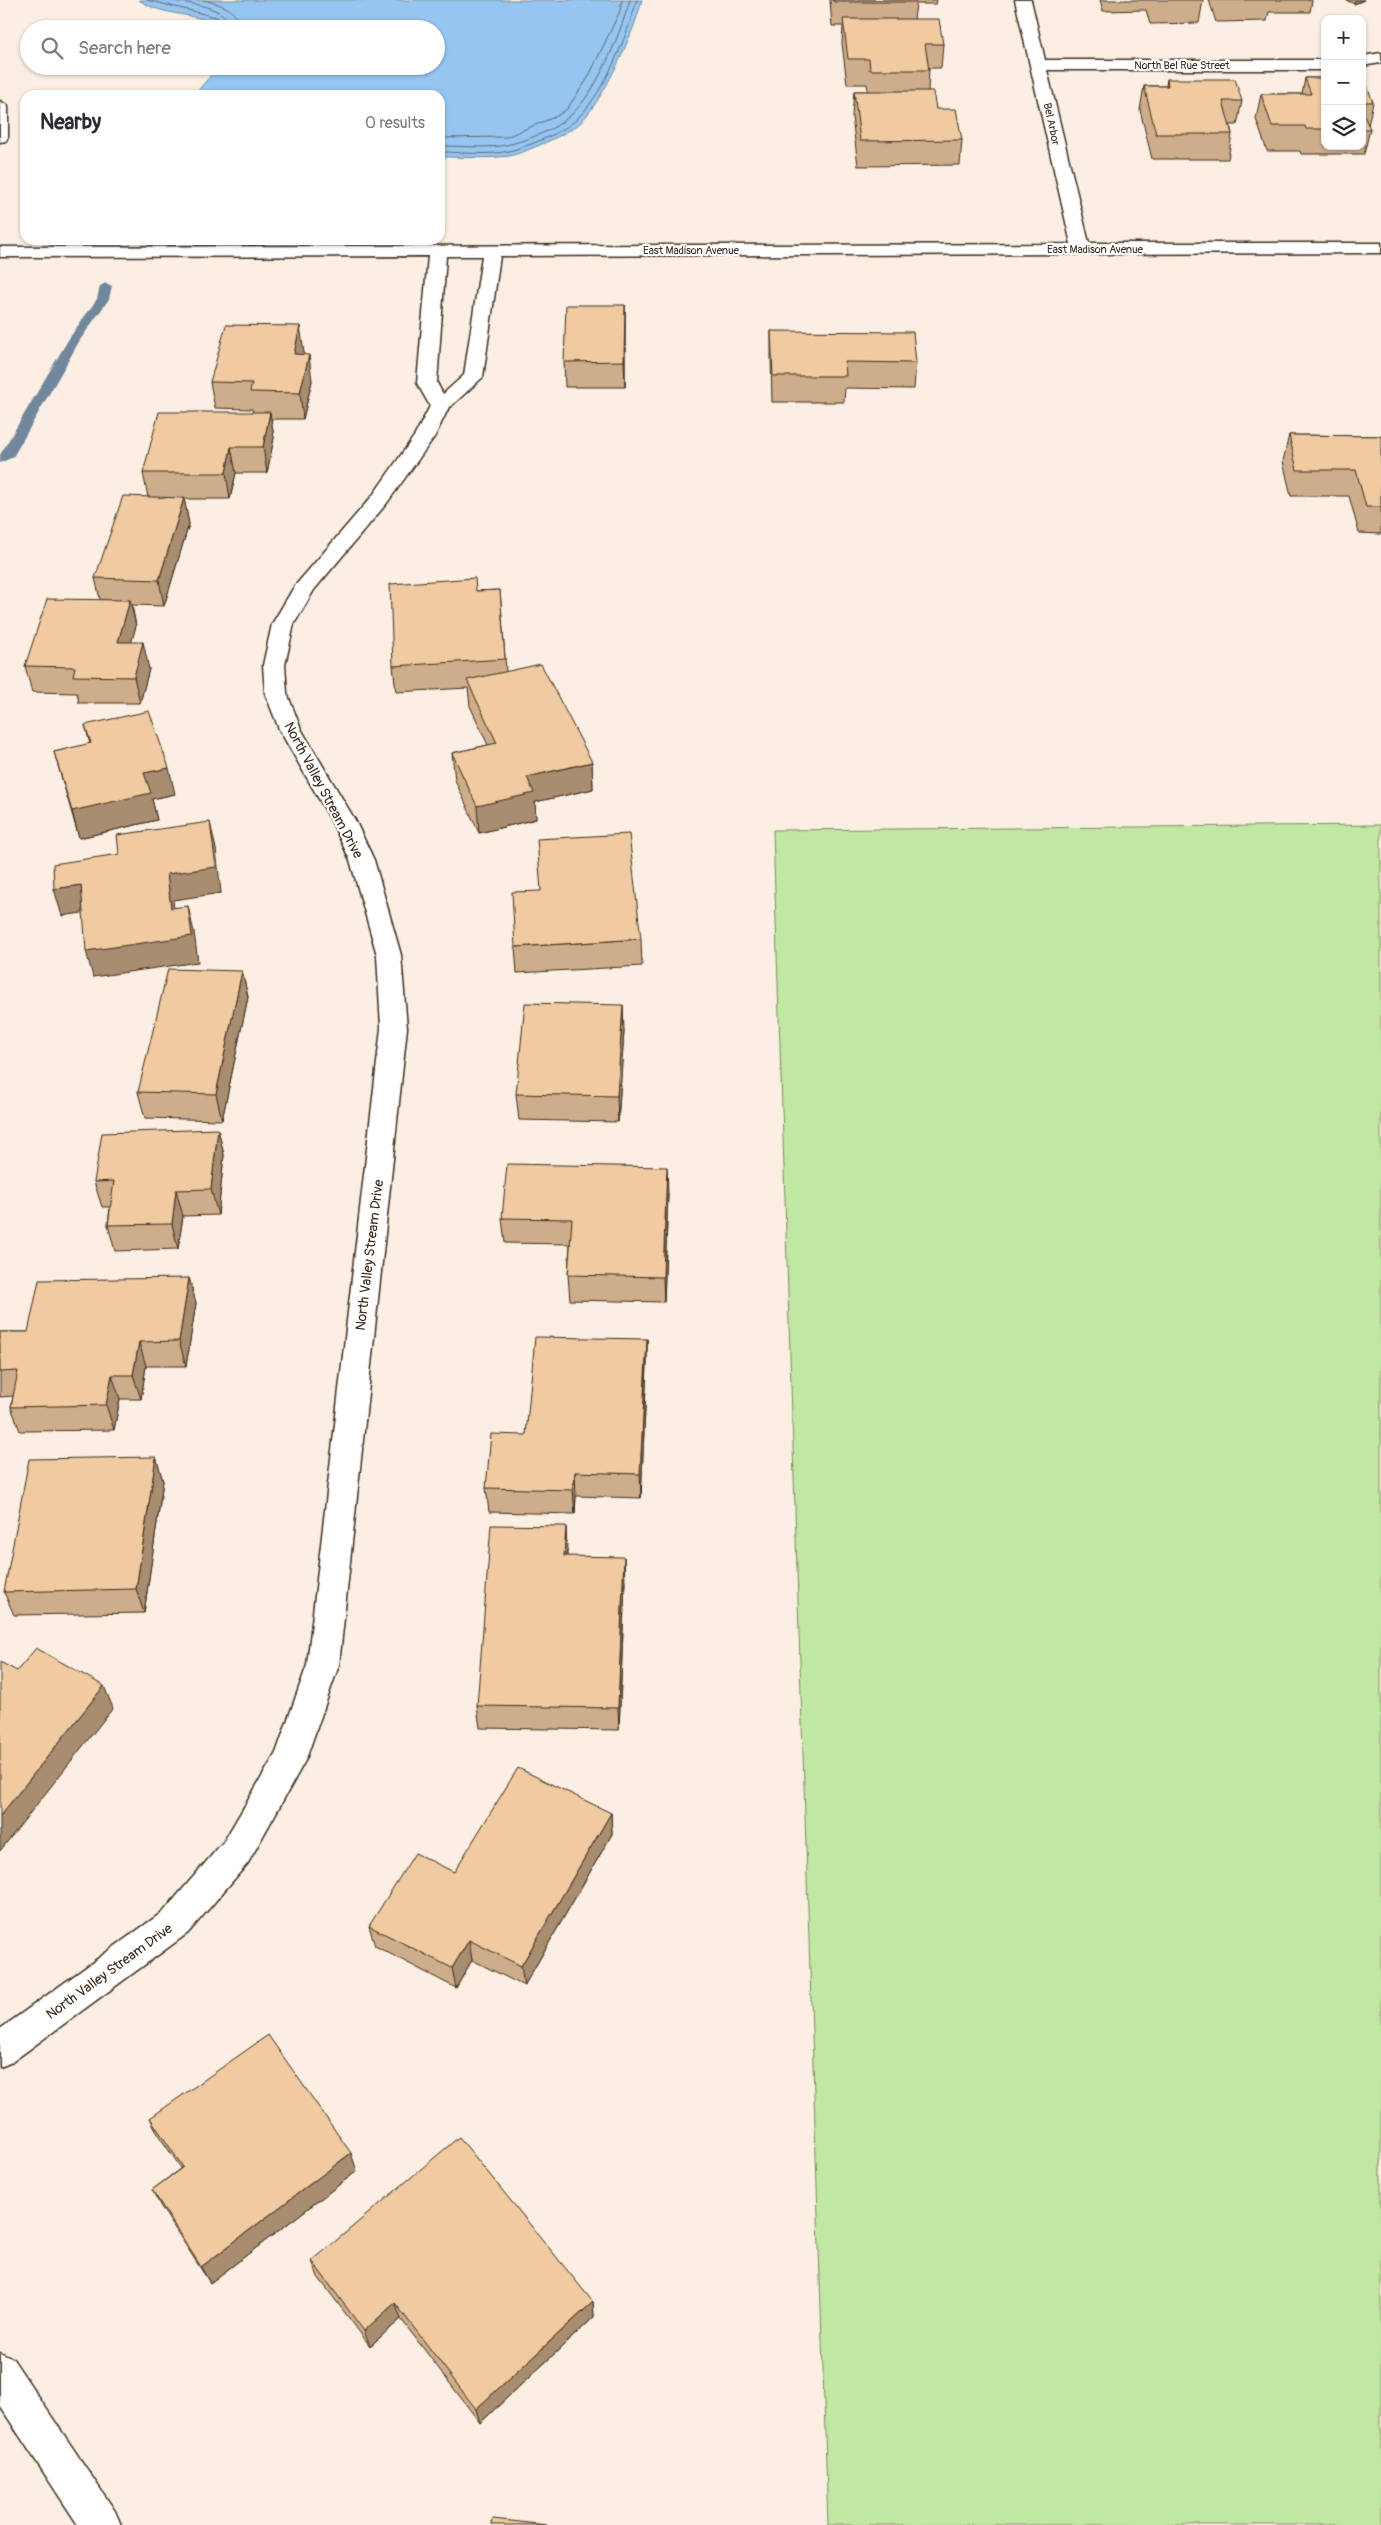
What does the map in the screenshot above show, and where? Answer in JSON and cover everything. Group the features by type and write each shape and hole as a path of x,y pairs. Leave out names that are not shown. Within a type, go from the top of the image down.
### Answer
{"street":[{"name":"Bel Arbor","path":"1022,0 1039,65 1069,205 1081,249"},
{"path":"1366,60 1381,58"},
{"name":"North Bel Rue Street","path":"1039,65 1321,65"},
{"path":"0,106 0,136"},
{"name":"East Madison Avenue","path":"0,252 1381,248"},
{"path":"437,251 427,382 440,406"},
{"name":"North Valley Stream Drive","path":"0,2050 176,1922 236,1852 290,1759 323,1665 394,1028 389,955 362,860 343,820 290,729 276,693 274,665 283,624 305,587 380,499 425,436 440,406 473,376 492,251"},
{"path":"0,2372 101,2525"}],"green space":[{"path":"1381,825 1381,2525 828,2525 773,830"}],"water":[{"path":"139,0 642,0 626,47 618,64 600,97 581,122 558,137 524,151 509,156 483,158 445,157 445,90 198,90 211,75 445,75 445,20 207,20 159,10"}],"building":[{"path":"833,0 915,0 916,2 834,2"},
{"path":"843,19 939,19 943,44 925,44 929,70 870,70 869,59 848,59"},
{"path":"1305,78 1321,78 1321,129 1306,129 1305,126 1272,126 1261,94 1311,94"},
{"path":"1167,79 1235,79 1242,101 1223,101 1232,134 1156,134 1144,86 1168,86"},
{"path":"1366,83 1373,102 1366,102"},
{"path":"854,91 933,91 936,109 956,109 962,140 860,141"},
{"path":"1366,120 1370,129 1366,129"},
{"path":"566,305 625,305 624,361 564,362"},
{"path":"226,325 300,326 294,354 309,355 300,393 250,392 252,383 210,382"},
{"path":"771,331 913,332 916,363 845,362 846,376 773,376"},
{"path":"159,412 270,412 263,447 231,447 226,473 143,473"},
{"path":"1289,435 1381,436 1381,507 1366,507 1356,470 1297,470"},
{"path":"123,496 184,498 159,580 95,578"},
{"path":"475,578 476,591 500,590 505,659 393,666 390,584"},
{"path":"47,599 130,600 118,642 143,642 134,677 73,676 75,667 25,666"},
{"path":"541,664 592,762 527,777 534,793 477,806 452,753 497,743 467,680"},
{"path":"149,711 169,768 144,773 151,793 72,811 54,752 91,743 85,725"},
{"path":"210,822 216,867 167,874 171,908 188,906 192,936 86,951 81,885 54,889 53,864 119,854 117,835"},
{"path":"629,834 641,939 515,947 512,892 541,891 537,839"},
{"path":"168,969 242,971 216,1094 138,1092"},
{"path":"525,1003 623,1005 617,1096 516,1094"},
{"path":"218,1129 211,1189 176,1190 172,1224 108,1225 114,1181 94,1182 102,1133"},
{"path":"507,1164 667,1167 663,1277 568,1275 572,1219 502,1218"},
{"path":"189,1278 179,1341 139,1342 133,1375 112,1375 106,1405 11,1407 18,1371 0,1372 0,1332 28,1332 39,1280"},
{"path":"535,1337 647,1339 640,1474 575,1472 573,1490 486,1488 491,1434 526,1435"},
{"path":"156,1457 136,1589 4,1592 29,1459"},
{"path":"491,1525 566,1526 564,1556 624,1557 618,1708 477,1706"},
{"path":"36,1648 104,1686 0,1816 0,1662 17,1671"},
{"path":"518,1768 611,1813 521,1966 469,1940 452,1968 369,1926 415,1853 454,1872"},
{"path":"268,2035 351,2153 201,2267 152,2190 183,2167 150,2118"},
{"path":"459,2137 593,2302 476,2409 395,2303 364,2331 312,2261"},
{"path":"493,2519 547,2525 492,2525"}],"waterway":[{"path":"0,459 7,457 74,340 103,299 106,286"}]}
